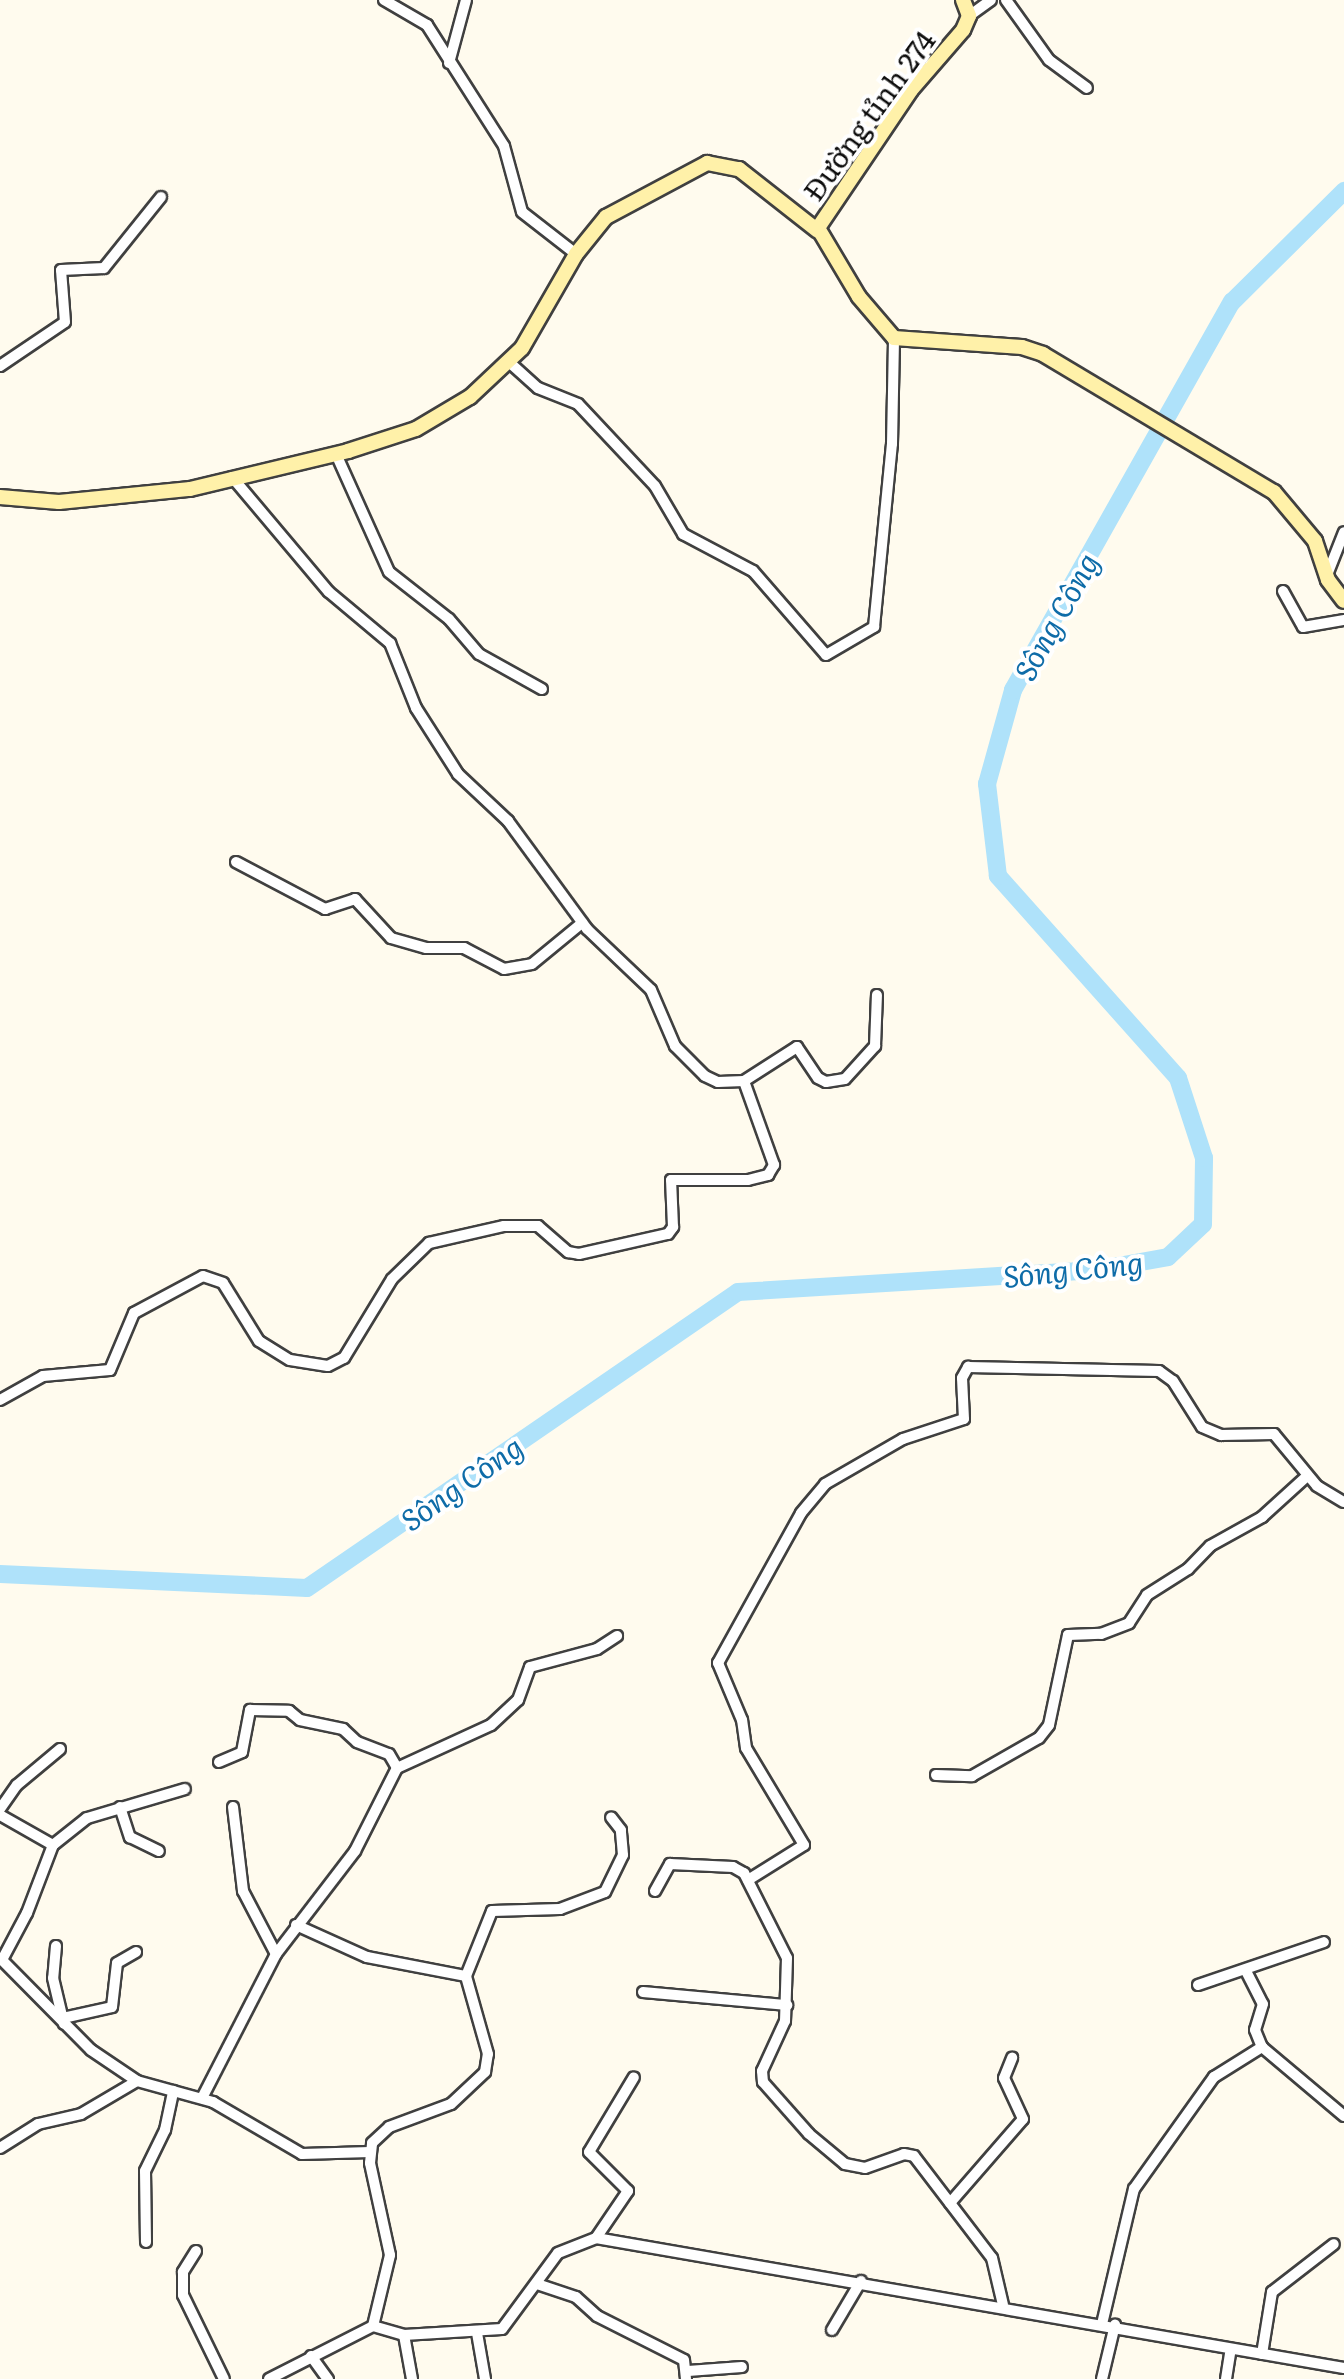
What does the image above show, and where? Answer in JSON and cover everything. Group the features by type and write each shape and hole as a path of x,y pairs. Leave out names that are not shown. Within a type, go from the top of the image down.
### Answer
{"main road":[{"name":"Đường tỉnh 274","path":"894,338 859,297 818,231 911,90 963,30 969,16 963,0"},
{"path":"0,497 59,502 190,489 336,454 445,414 509,362 536,327 576,254 616,210 707,163 739,169 818,231"},
{"path":"894,338 1022,347 1118,399 1274,492 1296,513 1315,541 1327,575 1344,601"}],"street":[{"path":"384,0 422,19 504,146 522,212 576,254"},
{"path":"449,63 466,0"},
{"path":"969,16 991,0"},
{"path":"1006,0 1040,51 1087,88"},
{"path":"0,366 65,322 61,270 104,268 161,197"},
{"path":"509,362 538,388 578,404 655,486 683,534 753,571 826,655 874,627 892,444 894,338"},
{"path":"336,454 389,572 449,619 479,654 542,689"},
{"path":"232,477 337,600 390,643 416,708 458,774 508,821 564,892 582,923 651,990 681,1054 711,1081 744,1081 797,1047 818,1078 826,1082 845,1079 875,1046 877,995"},
{"path":"1327,575 1344,532"},
{"path":"1283,591 1303,627 1344,620"},
{"path":"236,862 325,909 355,899 391,938 426,948 464,948 504,969 532,964 582,923"},
{"path":"0,1400 43,1376 110,1370 134,1313 203,1276 223,1283 259,1341 290,1360 328,1366 344,1358 392,1279 429,1243 504,1226 538,1226 568,1252 579,1254 668,1234 673,1227 671,1180 748,1180 768,1175 774,1165 744,1081"},
{"path":"748,1880 804,1845 749,1753 742,1720 718,1663 801,1513 825,1484 903,1439 964,1419 962,1378 968,1367 1159,1371 1173,1381 1202,1427 1221,1435 1274,1434 1307,1476 1344,1502"},
{"path":"936,1775 972,1776 1039,1738 1049,1725 1068,1635 1101,1634 1129,1623 1147,1595 1188,1569 1210,1546 1262,1517 1307,1476"},
{"path":"202,2098 276,1954 355,1851 397,1768 491,1725 518,1700 530,1667 597,1649 617,1636"},
{"path":"219,1762 242,1752 250,1710 289,1711 300,1720 343,1729 357,1742 389,1754 397,1768"},
{"path":"0,1809 21,1781 60,1749"},
{"path":"185,1789 87,1818 53,1845 27,1913 1,1959 64,2022 137,2081 202,2098 265,2129 302,2154 370,2152"},
{"path":"120,1807 130,1837 159,1851"},
{"path":"233,1807 243,1891 276,1954"},
{"path":"0,1815 53,1845"},
{"path":"373,2326 390,2255 370,2152 379,2133 451,2104 485,2072 488,2054 466,1976 494,1907 560,1909 605,1892 623,1855 621,1830 611,1817"},
{"path":"655,1891 667,1867 676,1863 733,1867 748,1880 785,1949 787,2005 763,2082 837,2159 865,2168 910,2153 992,2258 1003,2305"},
{"path":"296,1925 367,1957 466,1976"},
{"path":"1198,1985 1324,1942"},
{"path":"56,1946 53,1978 64,2022"},
{"path":"64,2022 112,2007 117,1963 136,1952"},
{"path":"1246,1971 1263,2004 1255,2030 1262,2047 1344,2116"},
{"path":"643,1992 787,2005"},
{"path":"1102,2324 1134,2189 1214,2077 1262,2047"},
{"path":"950,2203 1023,2119 1004,2078 1012,2058"},
{"path":"596,2238 628,2191 589,2152 634,2077"},
{"path":"0,2148 38,2124 81,2114 137,2081"},
{"path":"146,2242 145,2171 165,2130 173,2091"},
{"path":"269,2379 373,2326 404,2335 477,2333 509,2323 567,2246 596,2238 1003,2305 1344,2368"},
{"path":"1262,2354 1272,2292 1334,2244"},
{"path":"196,2251 183,2272 183,2295 224,2379"},
{"path":"832,2330 861,2281"},
{"path":"537,2284 576,2297 597,2316 684,2360 687,2375 742,2367"},
{"path":"1102,2379 1115,2325"},
{"path":"477,2333 485,2379"},
{"path":"404,2335 412,2379"},
{"path":"1226,2379 1231,2349"},
{"path":"311,2356 328,2379"}],"waterway":[{"name":"Sông Công","path":"0,1574 307,1588 738,1292 1096,1270 1168,1257 1203,1224 1204,1158 1178,1078 998,876 987,784 1013,690 1232,302 1344,191"}]}
